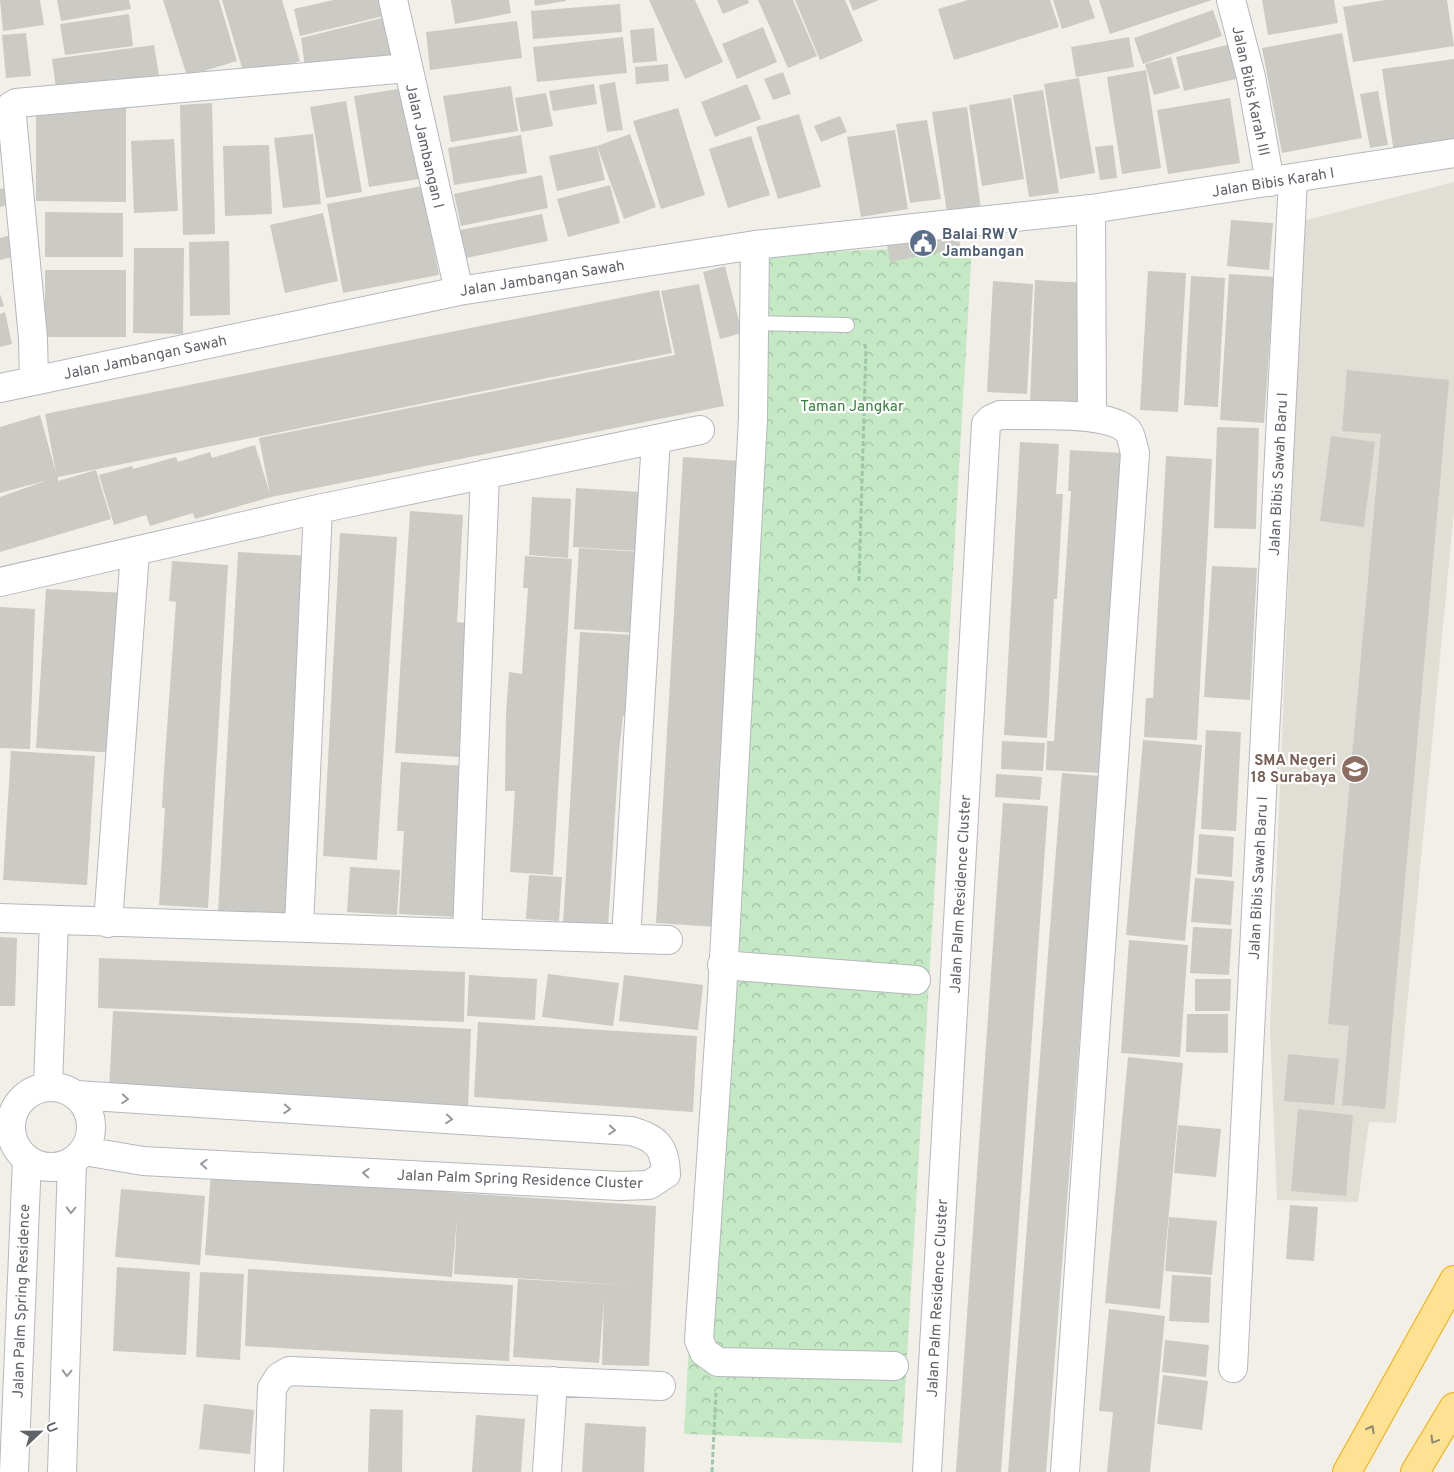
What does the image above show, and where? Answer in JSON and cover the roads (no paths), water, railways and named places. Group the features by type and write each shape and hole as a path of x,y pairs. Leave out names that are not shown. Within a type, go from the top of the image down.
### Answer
{"highway":[{"path":"1347,1472 1454,1280"},
{"path":"1415,1472 1454,1407"}],"street":[{"name":"Jalan Jambangan I","path":"393,0 459,291"},
{"name":"Jalan Bibis Karah III","path":"1231,0 1281,181"},
{"path":"34,380 34,338 11,106 16,103 407,68"},
{"name":"Jalan Bibis Karah I","path":"1091,210 1454,152"},
{"name":"Jalan Bibis Sawah Baru I","path":"1233,1368 1281,181"},
{"path":"1091,210 1092,416"},
{"name":"Jalan Jambangan Sawah","path":"0,388 459,291 755,245 1091,210"},
{"path":"755,245 754,418 700,1340 704,1352 718,1362 894,1366"},
{"name":"Jalan Palm Residence Cluster","path":"927,1472 986,424 991,419 1000,415 1092,416 1129,432 1135,453 1065,1472"},
{"path":"0,582 318,509 700,430"},
{"path":"626,939 656,438"},
{"path":"467,934 485,474"},
{"path":"299,926 318,509"},
{"path":"108,923 135,552"},
{"path":"0,918 108,923 299,926 467,934 668,940"},
{"path":"48,1086 54,921"},
{"path":"722,965 916,980"},
{"path":"62,1472 78,1156 90,1137 91,1122 87,1107 76,1096 63,1088 48,1086 10,1101 14,1151 41,1166 57,1167 78,1156"},
{"name":"Jalan Palm Spring Residence Cluster","path":"76,1096 631,1131 646,1135 659,1146 665,1156 666,1174 649,1185 620,1186 78,1156"},
{"name":"Jalan Palm Spring Residence","path":"14,1151 14,1472"},
{"path":"269,1472 272,1388 279,1377 288,1371 661,1386"},
{"path":"547,1472 552,1381"}],"lane":[{"path":"755,323 847,325"}],"place":[{"name":"Balai RW V Jambangan","path":"923,243"},
{"name":"SMA Negeri 18 Surabaya","path":"1355,769"}],"park label":[{"name":"Taman Jangkar","path":"852,406"}]}
